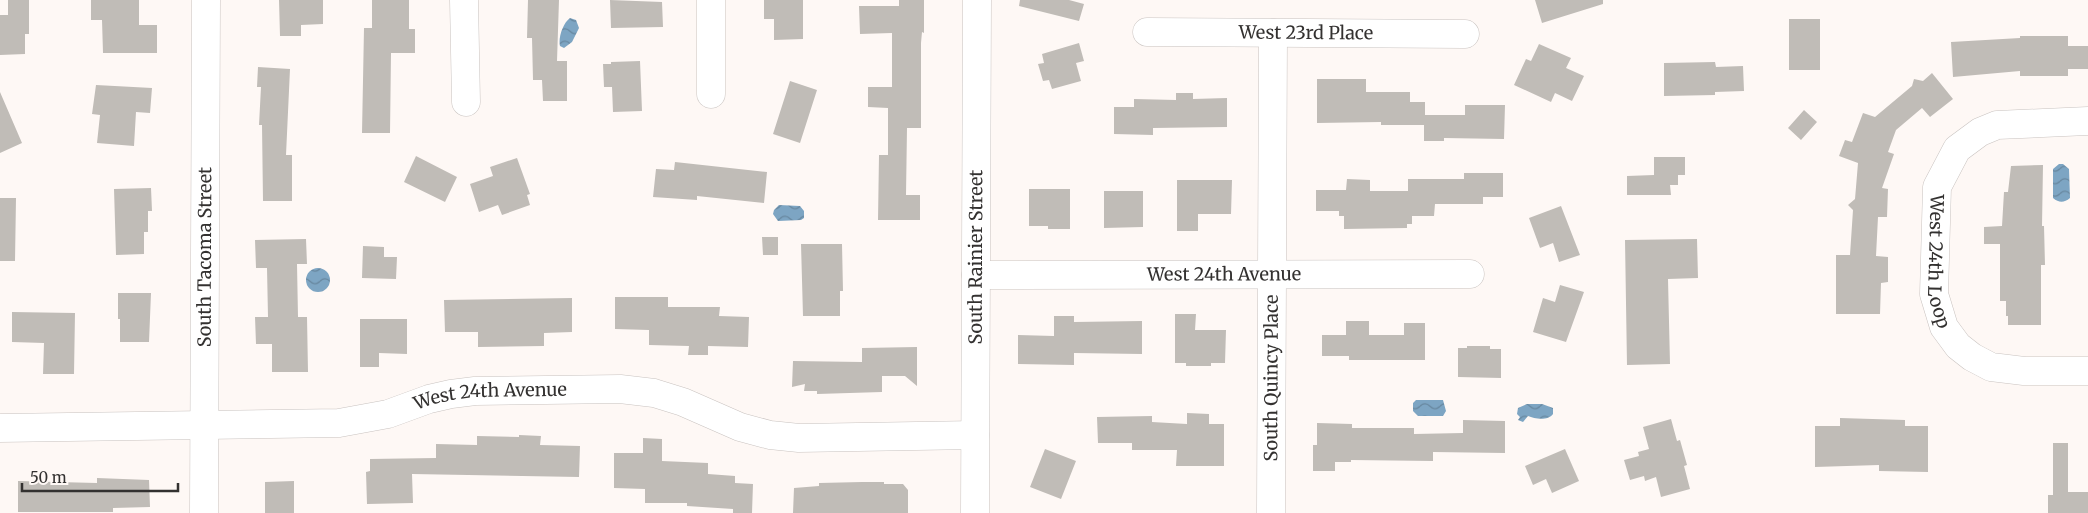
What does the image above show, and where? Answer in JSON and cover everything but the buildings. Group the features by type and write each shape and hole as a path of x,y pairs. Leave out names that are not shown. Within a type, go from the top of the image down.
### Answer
{"street":[{"name":"South Tacoma Street","path":"204,513 206,0"},
{"path":"464,0 466,102"},
{"path":"711,0 711,94"},
{"name":"South Rainier Street","path":"975,513 977,0"},
{"name":"West 23rd Place","path":"1146,32 1465,34"},
{"name":"South Quincy Place","path":"1271,513 1273,33"},
{"name":"West 24th Loop","path":"2088,121 1997,125 1980,132 1958,149 1937,187 1934,294 1944,327 1958,346 1985,364 1991,367 2024,371 2088,371"},
{"name":"West 24th Avenue","path":"976,275 1470,274"},
{"name":"West 24th Avenue","path":"0,428 339,422 388,414 451,394 475,391 620,389 654,393 683,402 740,427 770,435 799,438 975,435"}],"water":[{"path":"570,18 576,20 579,28 572,42 564,48 560,46 560,35 565,23"},
{"path":"2059,164 2063,164 2069,169 2070,198 2062,202 2053,198 2053,169"},
{"path":"779,205 800,206 804,211 804,218 801,220 778,221 773,214"},
{"path":"318,268 326,272 330,280 326,288 318,292 310,288 306,280 310,272"},
{"path":"1416,400 1443,400 1446,411 1443,416 1418,416 1413,411 1413,403"},
{"path":"1527,404 1542,404 1553,408 1553,414 1548,418 1538,419 1528,416 1523,422 1518,420 1520,417 1517,414 1518,408"}]}
